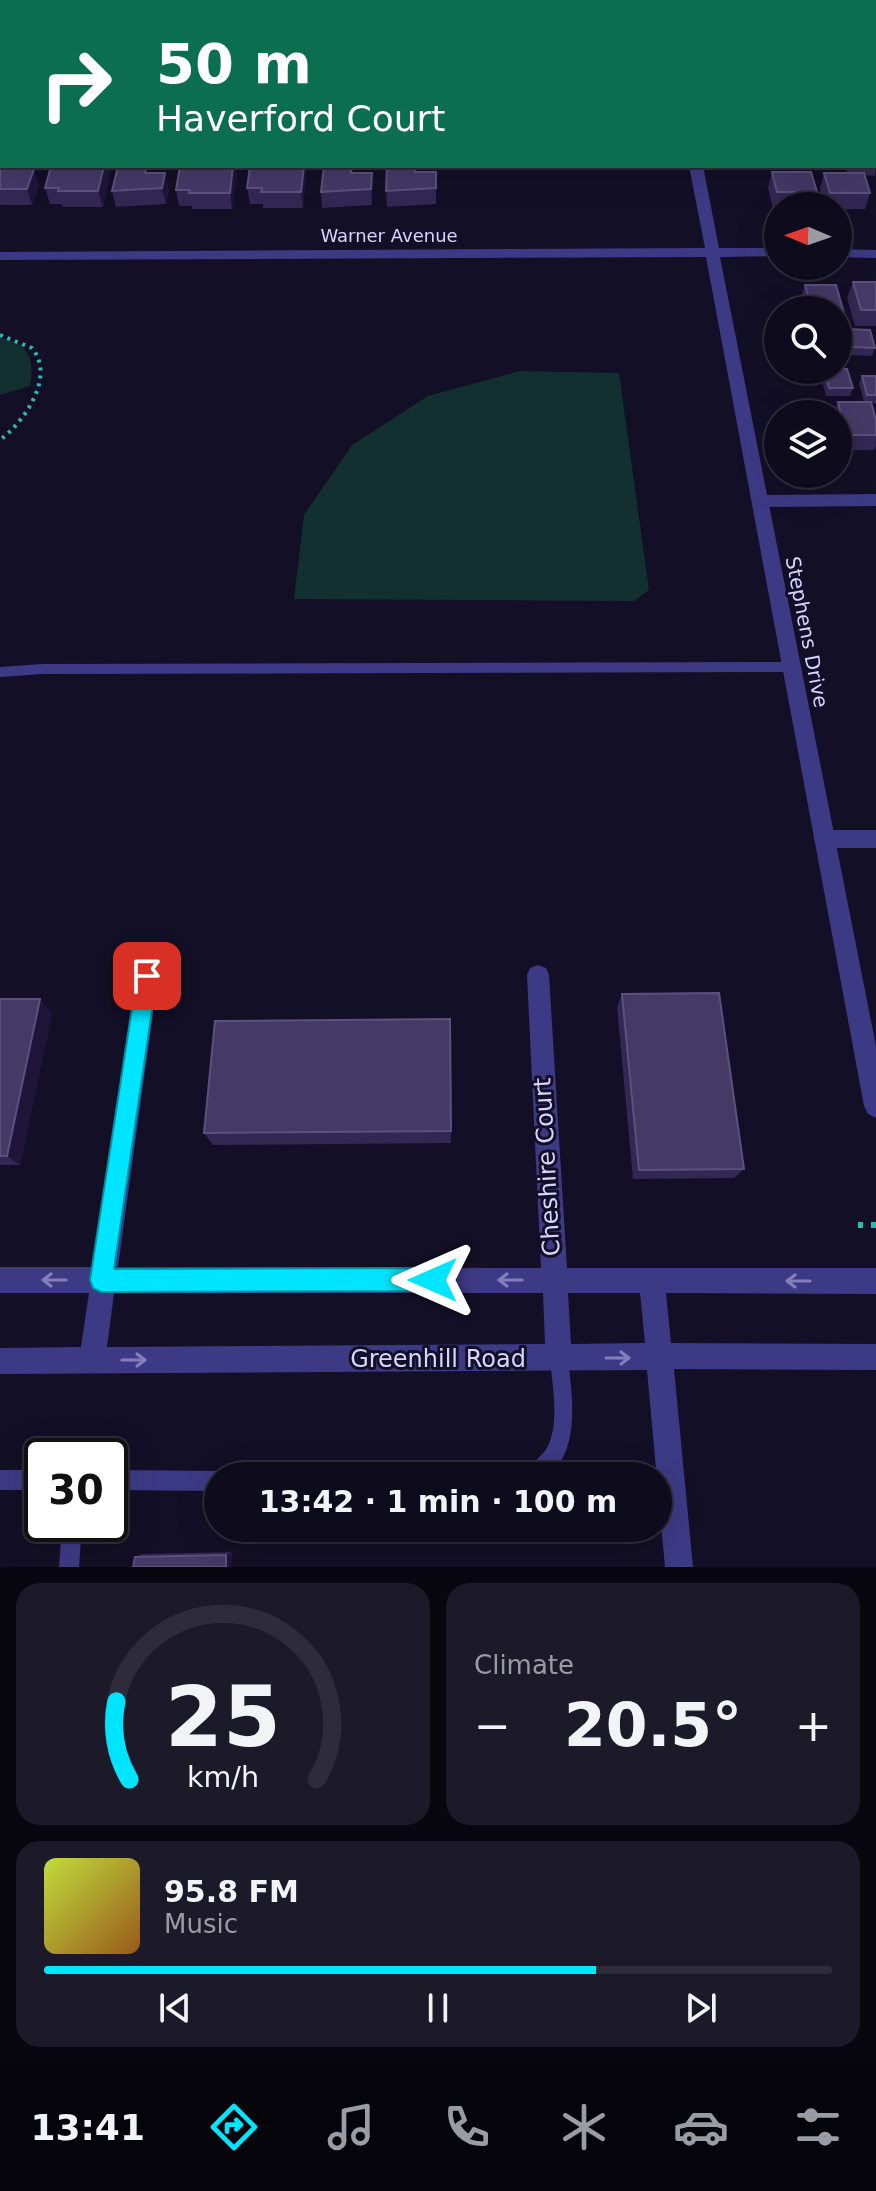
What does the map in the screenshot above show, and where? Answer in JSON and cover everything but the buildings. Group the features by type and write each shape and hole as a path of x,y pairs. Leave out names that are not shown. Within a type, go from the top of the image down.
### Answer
{"street":[{"name":"Stephens Drive","path":"696,168 876,1106"},
{"name":"Warner Avenue","path":"0,256 764,252"},
{"path":"852,253 876,254"},
{"path":"760,501 876,500"},
{"path":"824,839 876,839"},
{"name":"Cheshire Court","path":"538,975 559,1358"},
{"path":"92,1360 101,1280 147,976"},
{"path":"0,1280 876,1281"},
{"path":"652,1281 679,1567"},
{"name":"Greenhill Road","path":"0,1361 876,1357"}],"lane":[{"path":"0,672 58,669 792,667"},
{"path":"550,1462 558,1449 563,1424 559,1358"},
{"path":"0,1480 24,1480"},
{"path":"128,1480 204,1481"},
{"path":"69,1567 71,1542"}],"path":[{"path":"0,335 28,345 37,355 40,367 23,421 0,440"},
{"path":"858,1225 876,1225"}],"green space":[{"path":"0,338 24,348 32,368 30,386 0,395"},
{"path":"520,371 619,373 649,590 634,601 294,599 304,515 352,445 428,396"}],"route":[{"path":"147,976 101,1280 433,1280"}]}
